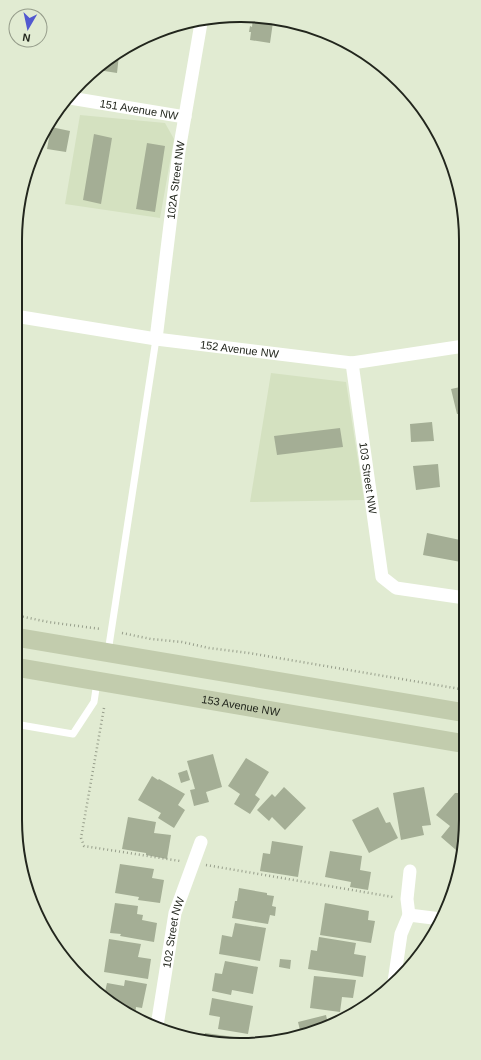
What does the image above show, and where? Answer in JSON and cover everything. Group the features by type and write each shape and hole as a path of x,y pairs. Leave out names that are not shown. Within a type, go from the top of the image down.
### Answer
{"main road":[{"path":"22,638 459,713"},
{"name":"153 Avenue NW","path":"22,668 459,743"}],"street":[{"name":"102A Street NW","path":"156,339 179,151 201,26"},
{"name":"151 Avenue NW","path":"74,99 185,117"},
{"name":"152 Avenue NW","path":"22,317 156,339 352,362 459,347"},
{"name":"103 Street NW","path":"352,362 382,577 396,588 459,597"},
{"name":"102 Street NW","path":"158,1021 175,913 201,842"},
{"path":"395,974 401,934 410,915 407,900 410,871"},
{"path":"410,915 435,918"}],"lane":[{"path":"108,652 156,339"},
{"path":"22,725 73,734 94,702 97,681"}],"path":[{"path":"22,616 459,689"}],"shaded area":[{"path":"80,115 165,123 174,139 160,218 65,204"},
{"path":"271,373 346,382 364,500 250,502"}],"building":[{"path":"253,22 273,25 270,43 250,40 250,26 252,27"},
{"path":"119,59 117,73 102,71"},
{"path":"53,127 70,131 66,152 47,149 50,134"},
{"path":"94,134 112,138 101,204 83,200"},
{"path":"147,143 165,146 155,212 136,209"},
{"path":"459,387 459,414 457,414 451,389"},
{"path":"432,422 434,441 411,442 410,424"},
{"path":"340,428 343,447 277,455 274,436"},
{"path":"438,464 440,487 416,490 413,466"},
{"path":"427,533 459,540 459,562 423,555"},
{"path":"213,754 222,787 206,792 209,802 194,806 190,790 195,789 187,761"},
{"path":"246,758 269,772 255,795 260,799 250,814 234,804 240,794 228,786"},
{"path":"187,770 190,780 181,783 178,773"},
{"path":"152,776 185,794 178,805 185,810 174,828 158,818 161,813 138,800"},
{"path":"284,787 306,808 285,830 272,817 269,821 257,810 272,794 275,797"},
{"path":"424,787 431,825 422,826 424,835 401,840 393,793"},
{"path":"455,793 459,793 459,834 456,850 441,837 450,826 436,815"},
{"path":"378,807 386,823 390,822 398,838 369,853 352,820"},
{"path":"128,817 156,822 154,833 171,835 167,859 146,855 146,853 122,849"},
{"path":"272,841 303,846 298,877 260,871 263,853 270,854"},
{"path":"330,851 362,856 360,870 371,872 368,890 350,887 351,882 325,877"},
{"path":"120,864 154,869 152,878 164,880 160,903 138,900 139,897 115,893"},
{"path":"239,888 267,893 267,895 274,896 272,906 276,907 275,916 270,915 268,924 232,918"},
{"path":"115,903 138,906 137,914 143,915 142,920 157,923 154,942 120,936 121,934 110,933"},
{"path":"325,903 369,911 368,920 375,921 371,943 320,935"},
{"path":"235,923 266,928 260,961 219,954 222,935 232,937"},
{"path":"319,937 356,943 354,954 366,956 363,977 308,969 311,950 317,951"},
{"path":"109,939 141,944 138,957 151,959 148,979 104,972"},
{"path":"280,959 291,960 290,969 279,967"},
{"path":"225,961 258,967 253,994 232,990 231,995 212,991 215,973 222,974"},
{"path":"314,976 356,980 353,998 342,997 340,1012 310,1008"},
{"path":"125,980 147,984 142,1008 136,1007 136,1011 105,991 107,983 124,986"},
{"path":"212,998 253,1006 248,1034 218,1029 220,1017 209,1015"},
{"path":"326,1015 327,1020 300,1030 298,1022"},
{"path":"205,1033 234,1038 226,1038 205,1035"}]}
